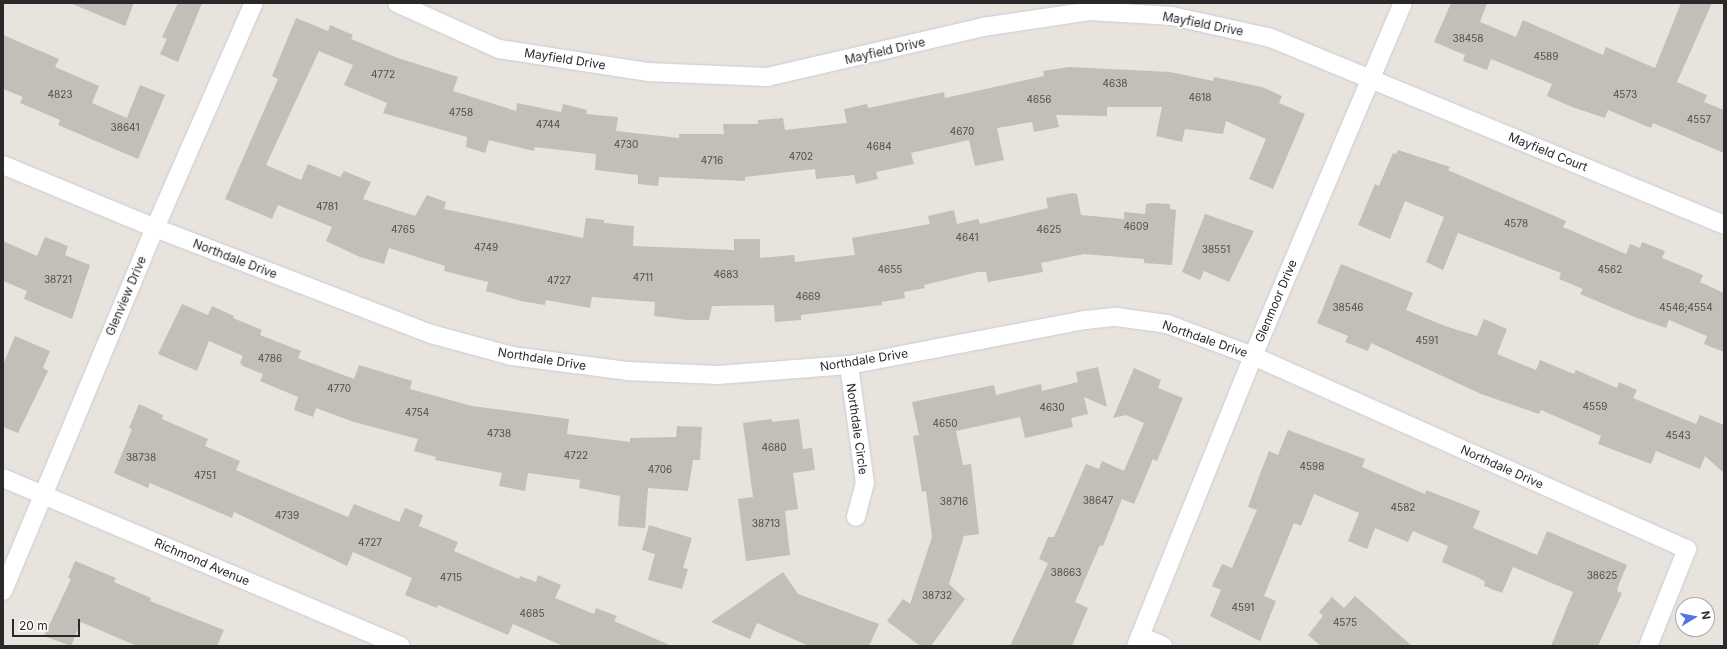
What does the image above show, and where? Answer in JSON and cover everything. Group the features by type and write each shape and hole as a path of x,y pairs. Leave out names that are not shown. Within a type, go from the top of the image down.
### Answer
{"street":[{"name":"Glenview Drive","path":"3,591 42,494 154,228 254,3"},
{"name":"Mayfield Drive","path":"397,3 499,49 647,72 767,77 983,27 1090,10 1172,16 1271,38 1372,80"},
{"name":"Glenmoor Drive","path":"1138,641 1253,356 1372,80 1403,3"},
{"name":"Mayfield Court","path":"1372,80 1724,225"},
{"name":"Northdale Drive","path":"3,165 154,228 431,334 512,356 628,371 718,375 849,365 1085,320 1116,317 1167,324 1253,356 1687,549 1648,646"},
{"name":"Northdale Circle","path":"849,365 865,483 856,517"},
{"name":"Richmond Avenue","path":"3,478 400,646"},
{"path":"1138,641 1163,646"}],"building":[{"path":"70,3 134,3 125,26"},
{"path":"178,3 202,3 178,62 160,54 167,39 162,37"},
{"path":"1451,3 1487,3 1480,22 1516,37 1523,20 1603,55 1606,47 1655,68 1681,3 1712,3 1677,82 1707,95 1704,102 1724,110 1724,153 1653,123 1651,128 1608,110 1605,118 1572,107 1547,96 1552,84 1491,59 1487,70 1463,61 1465,55 1434,42"},
{"path":"296,18 328,31 330,25 353,35 351,39 398,58 458,77 453,91 516,111 517,103 561,112 563,104 587,110 586,114 618,117 616,131 679,138 679,134 724,134 723,124 758,124 758,120 783,118 785,130 847,123 844,109 867,104 868,108 944,92 945,98 1044,76 1043,71 1069,67 1170,72 1213,81 1214,77 1262,87 1282,96 1279,103 1305,114 1273,189 1249,179 1266,139 1226,121 1223,134 1185,129 1182,142 1156,136 1162,107 1107,107 1107,116 1056,115 1059,127 1034,132 1032,122 997,128 1004,160 975,166 969,140 911,153 914,164 876,172 878,179 856,184 854,175 816,179 815,169 745,177 745,181 659,177 658,186 638,184 638,175 595,170 596,154 535,147 534,151 489,140 485,153 466,147 467,137 383,113 387,103 344,85 353,65 319,51 266,165 301,180 308,164 340,177 344,171 371,182 363,199 415,216 427,195 446,202 444,209 583,238 586,218 604,220 604,223 634,226 633,246 734,250 734,239 760,239 760,258 794,255 795,262 855,255 852,238 930,224 928,216 954,210 957,224 978,219 980,224 1048,208 1046,198 1072,193 1077,194 1081,215 1124,219 1124,212 1145,214 1146,204 1152,203 1170,204 1170,209 1176,210 1172,265 1144,263 1144,259 1084,254 1041,263 1043,272 988,282 986,272 978,272 924,285 925,288 904,292 905,298 882,302 882,305 801,315 801,320 775,322 774,305 712,306 709,320 687,320 654,316 655,302 592,297 590,308 546,300 545,305 521,301 486,291 488,282 444,271 445,266 389,248 384,264 360,257 326,241 332,227 278,205 272,219 225,199 278,79 272,76"},
{"path":"3,35 59,59 55,67 99,86 92,103 127,118 140,85 165,95 138,159 58,125 60,120 20,103 23,97 3,89"},
{"path":"1398,150 1450,167 1448,170 1566,221 1563,227 1626,254 1630,244 1640,248 1642,242 1665,251 1662,258 1703,275 1700,282 1724,293 1724,352 1704,344 1707,336 1669,320 1666,328 1637,318 1580,294 1583,289 1559,279 1561,273 1458,233 1443,270 1426,262 1444,217 1405,201 1390,239 1358,225 1375,184 1379,186 1393,153 1396,154"},
{"path":"1205,214 1254,231 1229,282 1204,271 1200,280 1182,272"},
{"path":"45,237 68,246 65,255 90,265 72,319 24,299 27,291 3,281 3,241 37,256"},
{"path":"1341,264 1413,293 1406,310 1445,326 1477,336 1484,319 1507,329 1497,354 1536,370 1540,360 1574,374 1576,370 1617,388 1619,382 1637,390 1633,398 1696,424 1700,415 1724,425 1724,473 1705,456 1700,469 1656,451 1651,464 1598,444 1601,436 1541,410 1539,414 1481,394 1371,343 1368,351 1345,342 1348,336 1317,323"},
{"path":"182,304 208,315 212,306 234,316 233,318 262,330 260,335 301,351 298,358 354,379 359,365 412,381 410,389 472,406 569,419 567,434 630,442 630,438 676,437 677,426 702,427 700,460 693,460 688,491 648,488 645,528 618,526 620,496 579,488 580,480 528,473 525,491 499,486 502,473 435,460 436,457 414,451 418,439 354,422 316,408 313,417 294,410 298,397 260,381 263,374 243,366 240,363 243,356 209,341 197,371 158,354"},
{"path":"15,336 50,351 43,368 48,371 18,433 3,427 3,365"},
{"path":"1098,367 1107,407 1084,397 1088,414 1071,418 1073,427 1025,438 1020,417 956,431 963,465 971,464 979,534 964,536 949,584 965,599 931,646 920,646 887,621 903,599 910,604 932,537 926,491 922,492 913,436 919,435 912,402 994,385 996,395 1041,384 1042,391 1078,382 1076,372"},
{"path":"1134,368 1161,380 1158,388 1183,398 1157,461 1153,459 1134,504 1122,499 1103,546 1100,545 1075,602 1088,608 1072,646 1010,646 1048,563 1039,559 1048,537 1054,537 1086,464 1099,469 1102,461 1124,471 1144,423 1126,415 1113,418"},
{"path":"139,404 163,415 162,419 208,439 205,446 240,461 236,470 348,517 354,504 399,522 405,508 423,515 419,526 458,542 454,551 519,579 520,576 536,582 538,575 561,585 555,598 594,614 596,608 617,616 614,621 672,646 563,646 513,624 508,635 438,605 437,608 405,595 412,578 353,552 347,566 234,512 232,518 150,483 148,488 114,473 132,429 129,428"},
{"path":"772,419 772,422 799,419 803,449 812,448 815,470 793,473 798,509 785,511 790,555 746,561 738,499 753,497 743,423"},
{"path":"1288,430 1365,459 1362,467 1425,494 1426,490 1480,511 1473,528 1537,555 1547,531 1627,565 1617,591 1622,593 1598,646 1551,646 1573,592 1513,567 1502,593 1484,586 1485,582 1479,578 1442,562 1448,546 1413,531 1408,542 1375,528 1367,549 1348,541 1359,513 1314,494 1301,526 1294,523 1264,596 1276,601 1260,641 1210,616 1221,590 1212,586 1222,564 1232,568 1257,510 1248,507 1269,451 1278,455"},
{"path":"649,525 692,538 683,568 688,569 682,589 648,580 655,554 642,550"},
{"path":"75,561 116,578 114,582 151,598 150,601 224,630 217,646 137,646 81,622 71,646 44,636 71,579 68,578"},
{"path":"783,572 798,594 879,624 869,646 809,646 757,623 750,639 711,622"},
{"path":"1355,596 1412,646 1321,646 1308,635 1323,616 1319,612 1332,597 1344,608"}]}
